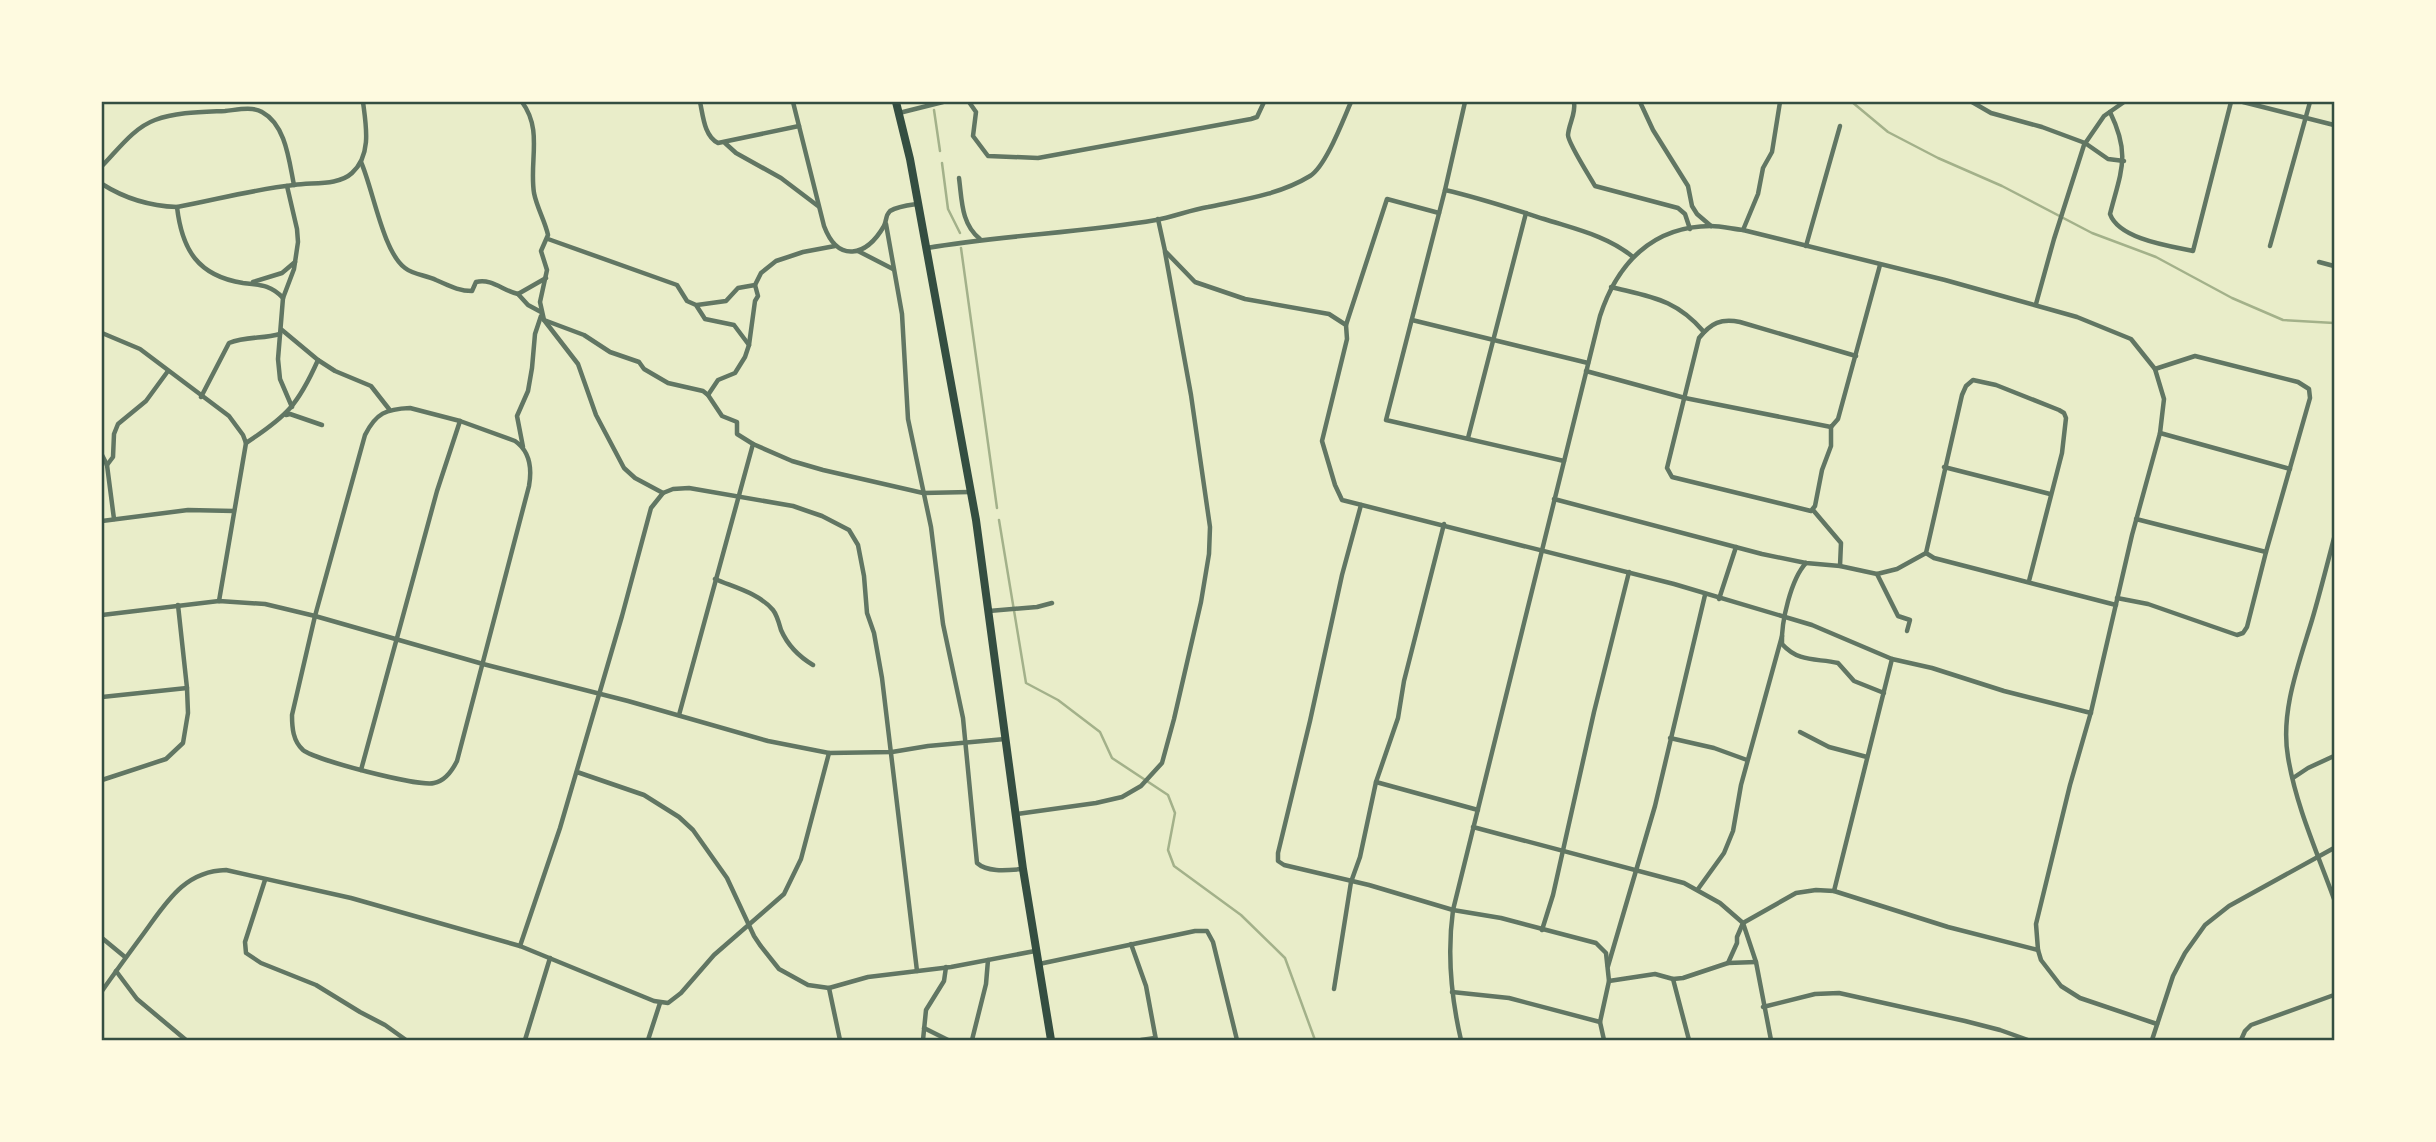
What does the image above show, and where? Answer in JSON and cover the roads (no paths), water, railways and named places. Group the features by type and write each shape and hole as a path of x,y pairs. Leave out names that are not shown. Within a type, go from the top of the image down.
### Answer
{"highway":[{"path":"896,102 951,376 988,611 1035,951 1051,1041"}],"street":[{"path":"102,184 137,200 157,206 177,207 294,184 324,183 349,176 361,162 368,134 363,102"},
{"path":"522,102 536,138 532,160 534,192 542,221 548,231 548,239 541,251 547,270 541,302 542,316 535,334 528,391 517,416 531,470 457,761 446,777 433,784 361,770 306,752 294,736 292,715 315,616 365,435 376,418 389,409 410,408 460,421 523,447"},
{"path":"700,102 711,139 718,143 799,126"},
{"path":"793,102 818,207 829,240 847,252 858,251 868,246 886,224"},
{"path":"899,113 943,102"},
{"path":"969,102 975,112 973,136 988,156 1038,158 1251,119 1257,117 1264,102"},
{"path":"927,248 980,239 1086,230 1158,219 1247,200 1311,175 1322,160 1351,102"},
{"path":"1465,102 1386,420 1564,461"},
{"path":"1574,102 1569,142 1595,186 1678,208 1685,214 1690,229"},
{"path":"1640,102 1653,130 1688,186 1692,206 1697,214 1712,226"},
{"path":"1743,230 1758,194 1763,168 1772,152 1780,102"},
{"path":"1972,102 1991,113 2042,127 2085,143 2108,159 2124,160"},
{"path":"2036,304 2085,143 2095,126 2124,102"},
{"path":"2109,112 2119,130 2124,160 2110,214 2113,222 2124,232 2193,251 2231,102"},
{"path":"2243,102 2334,125"},
{"path":"2270,246 2310,102"},
{"path":"102,166 135,133 153,120 198,112 251,108 263,112 275,124 285,141 294,184"},
{"path":"1806,247 1840,126"},
{"path":"725,143 736,153 781,178 818,207"},
{"path":"361,162 385,236 398,261 406,268 456,289 472,291 476,282 482,281 518,294 542,316 581,334 610,352 639,362 644,369 668,383 703,391 722,416 737,422 737,434 752,444 822,470 923,493 970,492"},
{"path":"959,177 966,222 972,233 980,239"},
{"path":"287,186 297,229 295,262 283,298 278,371 292,407"},
{"path":"1445,190 1490,200 1608,240 1633,257"},
{"path":"1439,213 1387,199 1346,325 1347,339 1322,440 1342,500 1629,572 1812,625 1892,659 2091,713"},
{"path":"918,204 892,210 887,215 886,224 902,314 908,418 931,527 943,624 963,718 977,863 985,868 1023,869"},
{"path":"177,207 181,236 191,255 209,273 272,288 283,298"},
{"path":"1468,438 1526,213"},
{"path":"1016,815 1122,797 1141,786 1162,763 1188,660 1209,554 1210,527 1191,396 1158,219"},
{"path":"1461,1041 1452,992 1449,949 1453,910 1600,316 1611,287 1633,257 1658,238 1712,226 1743,230 2036,304 2123,334 2138,345 2155,369 2164,399 2160,433 2136,519 2091,713 2037,910 2036,924 2038,950 2055,981 2080,998 2157,1024"},
{"path":"548,239 677,285 687,301 696,305 709,321 730,323 738,328 750,345"},
{"path":"708,395 719,380 737,370 750,345 755,301 758,296 755,285 761,274 776,261 835,246"},
{"path":"858,251 893,269"},
{"path":"1165,251 1195,282 1245,299 1329,314 1346,325"},
{"path":"249,284 282,273 295,262"},
{"path":"2319,262 2334,266"},
{"path":"1813,510 1822,470 1831,446 1831,427 1838,419 1880,265"},
{"path":"518,294 547,277"},
{"path":"696,305 724,302 740,287 755,285"},
{"path":"1611,287 1658,299 1684,311 1704,332"},
{"path":"542,316 578,364 596,415 624,468 635,478 663,493"},
{"path":"1813,510 1808,511 1672,477 1669,473 1667,461 1699,338 1714,322 1729,319 1856,356"},
{"path":"1412,320 1588,363"},
{"path":"281,332 335,371 371,386 389,409"},
{"path":"201,397 229,343 255,336 269,337 281,332"},
{"path":"102,333 133,345 229,416 246,443 219,601"},
{"path":"2117,598 2148,604 2237,635 2243,633 2247,627 2310,398 2306,385 2195,356 2155,369"},
{"path":"286,416 318,360"},
{"path":"107,466 113,457 114,434 118,424 146,401 168,371"},
{"path":"1586,371 1685,398 1831,427"},
{"path":"1555,499 1806,563 1840,566 1877,574 1897,569 1926,553 1962,395 1973,380 1980,380 2064,413 2066,418 2062,453 2029,581"},
{"path":"246,443 290,414 322,425"},
{"path":"361,770 437,491 460,421"},
{"path":"2160,433 2291,469"},
{"path":"679,715 752,444"},
{"path":"102,455 107,466 114,519"},
{"path":"1944,467 2050,494"},
{"path":"520,946 577,772 639,556 647,518 663,493 689,488 803,509 842,525 849,530 858,545 867,613 874,633 882,678 918,971"},
{"path":"1361,505 1342,575 1277,858 1281,864 1453,910 1501,918 1596,943 1606,953 1609,981 1600,1023 1604,1041"},
{"path":"102,521 188,510 234,511"},
{"path":"1813,510 1841,543 1840,566"},
{"path":"2136,519 2266,552"},
{"path":"1334,989 1351,882 1360,857 1376,782 1398,718 1404,681 1444,524"},
{"path":"2334,538 2296,675 2289,710 2287,755 2299,803 2334,899"},
{"path":"1719,599 1736,547"},
{"path":"1926,553 1934,558 2116,605"},
{"path":"1698,890 1729,843 1796,577 1806,563"},
{"path":"1542,930 1629,572"},
{"path":"1877,574 1898,616 1910,620 1907,631"},
{"path":"715,579 755,597 774,611 787,643 798,656 813,665"},
{"path":"1607,970 1655,806 1705,595"},
{"path":"102,615 219,601 265,604 768,741 829,753 892,752 1006,738"},
{"path":"988,611 1052,603"},
{"path":"102,780 166,759 183,743 188,713 178,605"},
{"path":"1782,636 1785,648 1810,661 1838,663 1854,681 1884,693"},
{"path":"1834,891 1892,659"},
{"path":"102,697 187,688"},
{"path":"1800,732 1829,747 1867,757"},
{"path":"1670,738 1714,748 1748,760"},
{"path":"102,990 172,895 189,880 205,872 226,870 351,898 520,946 660,1003 668,1003 681,993 714,955 784,894 795,875 829,753"},
{"path":"2293,778 2334,755"},
{"path":"577,772 644,795 679,817 693,830 727,878 737,895 749,927 779,969 808,985 829,988 868,977 946,967 1035,951"},
{"path":"1376,782 1478,810"},
{"path":"1473,827 1684,883 1720,903 1743,923 1756,962 1771,1041"},
{"path":"2152,1041 2174,976 2185,953 2205,925 2229,906 2334,848"},
{"path":"265,880 245,942 246,953 261,964 316,985 385,1024 406,1041"},
{"path":"1728,963 1743,923 1800,892 1834,891 1948,927 2038,950"},
{"path":"1038,964 1195,931 1208,932 1213,942 1237,1041"},
{"path":"102,937 125,957"},
{"path":"1131,944 1146,986 1155,1039 1140,1041"},
{"path":"525,1041 550,958"},
{"path":"972,1041 986,984 988,960"},
{"path":"1609,981 1655,974 1673,979 1683,978 1728,963 1756,962"},
{"path":"923,1041 926,1010 944,981 946,967"},
{"path":"116,971 137,999 186,1041"},
{"path":"1673,979 1689,1041"},
{"path":"829,988 840,1041"},
{"path":"1452,992 1509,998 1600,1023"},
{"path":"1763,1007 1808,995 1839,993 2000,1030 2028,1041"},
{"path":"2241,1041 2251,1025 2334,995"},
{"path":"648,1041 660,1003"},
{"path":"924,1028 948,1041"}],"waterway":[{"path":"1852,102 1888,132 1938,158 2002,186 2092,233 2156,257 2232,298 2283,320 2334,323"},
{"path":"934,110 940,151"},
{"path":"942,163 948,209 960,233"},
{"path":"961,248 997,508"},
{"path":"999,520 1026,683 1058,700 1100,732 1112,758 1168,795 1175,813 1168,850 1174,866 1241,915 1285,958 1315,1040"}]}
